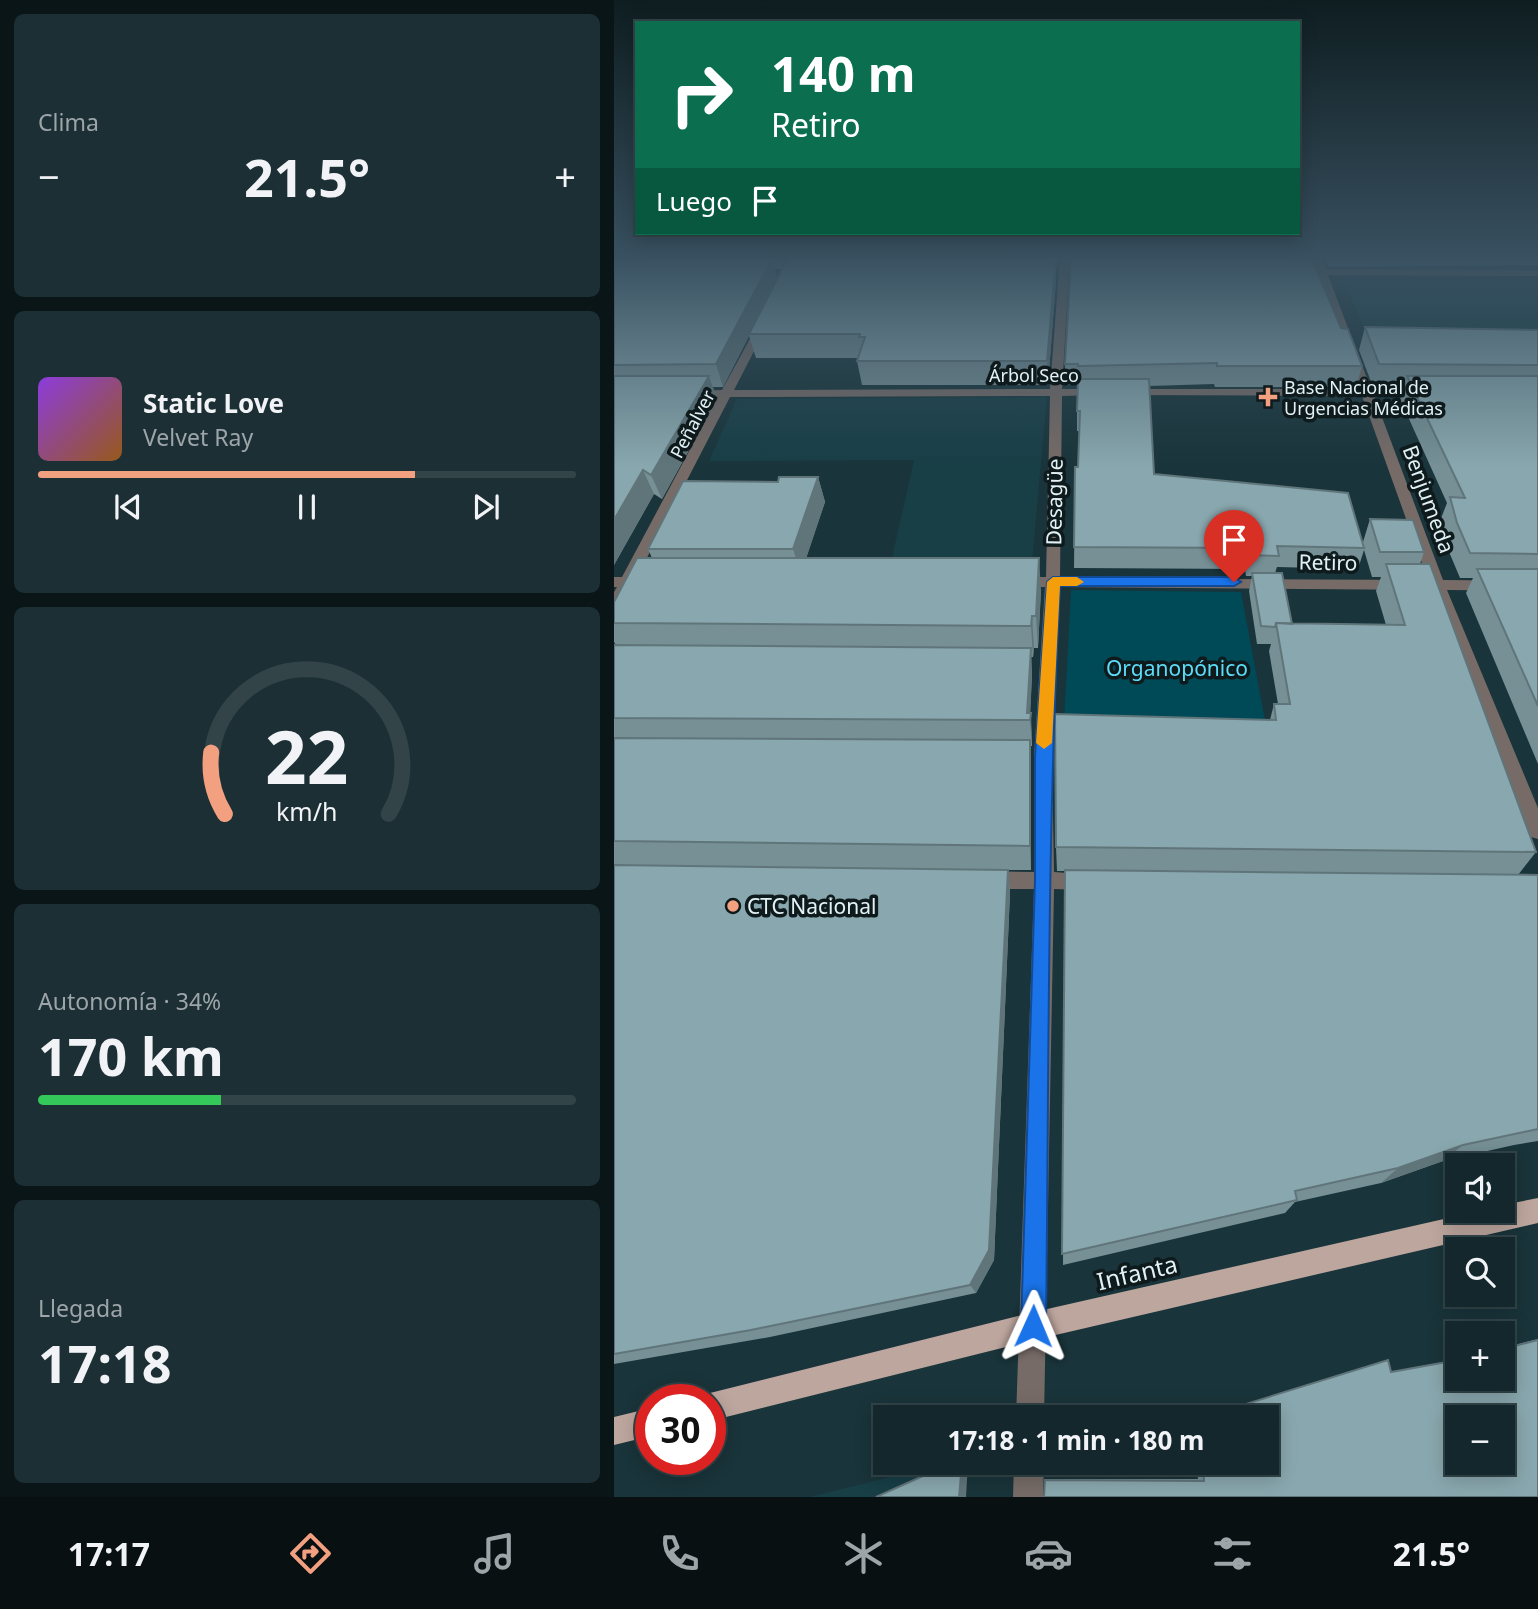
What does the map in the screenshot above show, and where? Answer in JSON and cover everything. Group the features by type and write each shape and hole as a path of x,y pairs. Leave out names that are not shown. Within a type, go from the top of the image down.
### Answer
{"main road":[{"name":"Infanta","path":"726,1403 1033,1326 1538,1210"},
{"path":"614,1432 635,1426"}],"street":[{"name":"Peñalver","path":"614,606 620,582 728,395 762,327"},
{"name":"Desagüe","path":"1030,1405 1043,880 1043,756 1053,582 1056,392 1060,327"},
{"name":"Benjumeda","path":"1343,327 1437,585 1538,831"},
{"name":"Árbol Seco","path":"677,394 1434,393"},
{"path":"620,582 668,582"},
{"name":"Retiro","path":"998,582 1538,586"},
{"path":"960,880 1112,881"},
{"path":"1028,1497 1029,1475"}],"shaded area":[{"path":"1364,327 1538,327 1538,351 1375,349"},
{"path":"1047,397 1032,563 891,562 914,460 709,461 737,399"},
{"path":"898,1475 967,1475 965,1497 809,1497"}],"green space":[{"name":"Organopónico","path":"1071,590 1241,592 1270,747 1063,741"}],"building":[{"path":"614,327 736,327 716,364 614,365"},
{"path":"753,327 1050,327 1047,361 857,361 865,337 859,337 860,334 749,334"},
{"path":"1067,327 1341,327 1348,329 1362,366 1217,366 1217,363 1065,364"},
{"path":"1365,327 1538,330 1538,365 1379,364"},
{"path":"614,376 709,376 651,475 643,470 614,520"},
{"path":"1407,376 1538,376 1538,554 1470,553 1457,523 1450,497 1465,498"},
{"path":"1078,379 1149,379 1154,474 1348,493 1364,548 1277,546 1279,556 1250,555 1249,548 1074,547 1075,467 1078,467 1080,411 1077,411"},
{"path":"779,477 818,477 793,549 648,549 683,481 778,482"},
{"path":"1370,519 1413,520 1424,552 1380,552"},
{"path":"637,558 1039,558 1036,616 1032,616 1031,626 614,623 614,602"},
{"path":"1386,564 1430,564 1536,852 1056,847 1055,714 1276,720 1274,704 1290,704 1276,623 1405,625"},
{"path":"1477,569 1538,569 1538,706"},
{"path":"1252,573 1282,573 1292,624 1261,626"},
{"path":"614,645 1031,648 1027,713 1031,713 1030,720 614,718"},
{"path":"614,738 1030,740 1030,846 614,841"},
{"path":"614,865 1008,870 989,1250 970,1285 751,1330 614,1354"},
{"path":"1065,870 1538,875 1538,1129 1463,1145 1398,1168 1295,1191 1297,1200 1062,1254"},
{"path":"1538,1340 1538,1497 1044,1497 1045,1480 1204,1481 1204,1475 1279,1475 1279,1405 1243,1405 1388,1360 1391,1372 1445,1362 1445,1391 1515,1391 1515,1346"},
{"path":"925,1475 961,1475 959,1497 876,1497"}],"slow traffic":[{"path":"1044,743 1053,582 1077,582"}],"place":[{"name":"Base Nacional de Urgencias Médicas","path":"1268,397"},
{"name":"CTC Nacional","path":"733,906"}],"route":[{"path":"1033,1326 1043,880 1043,756 1053,582 1234,582"}]}
